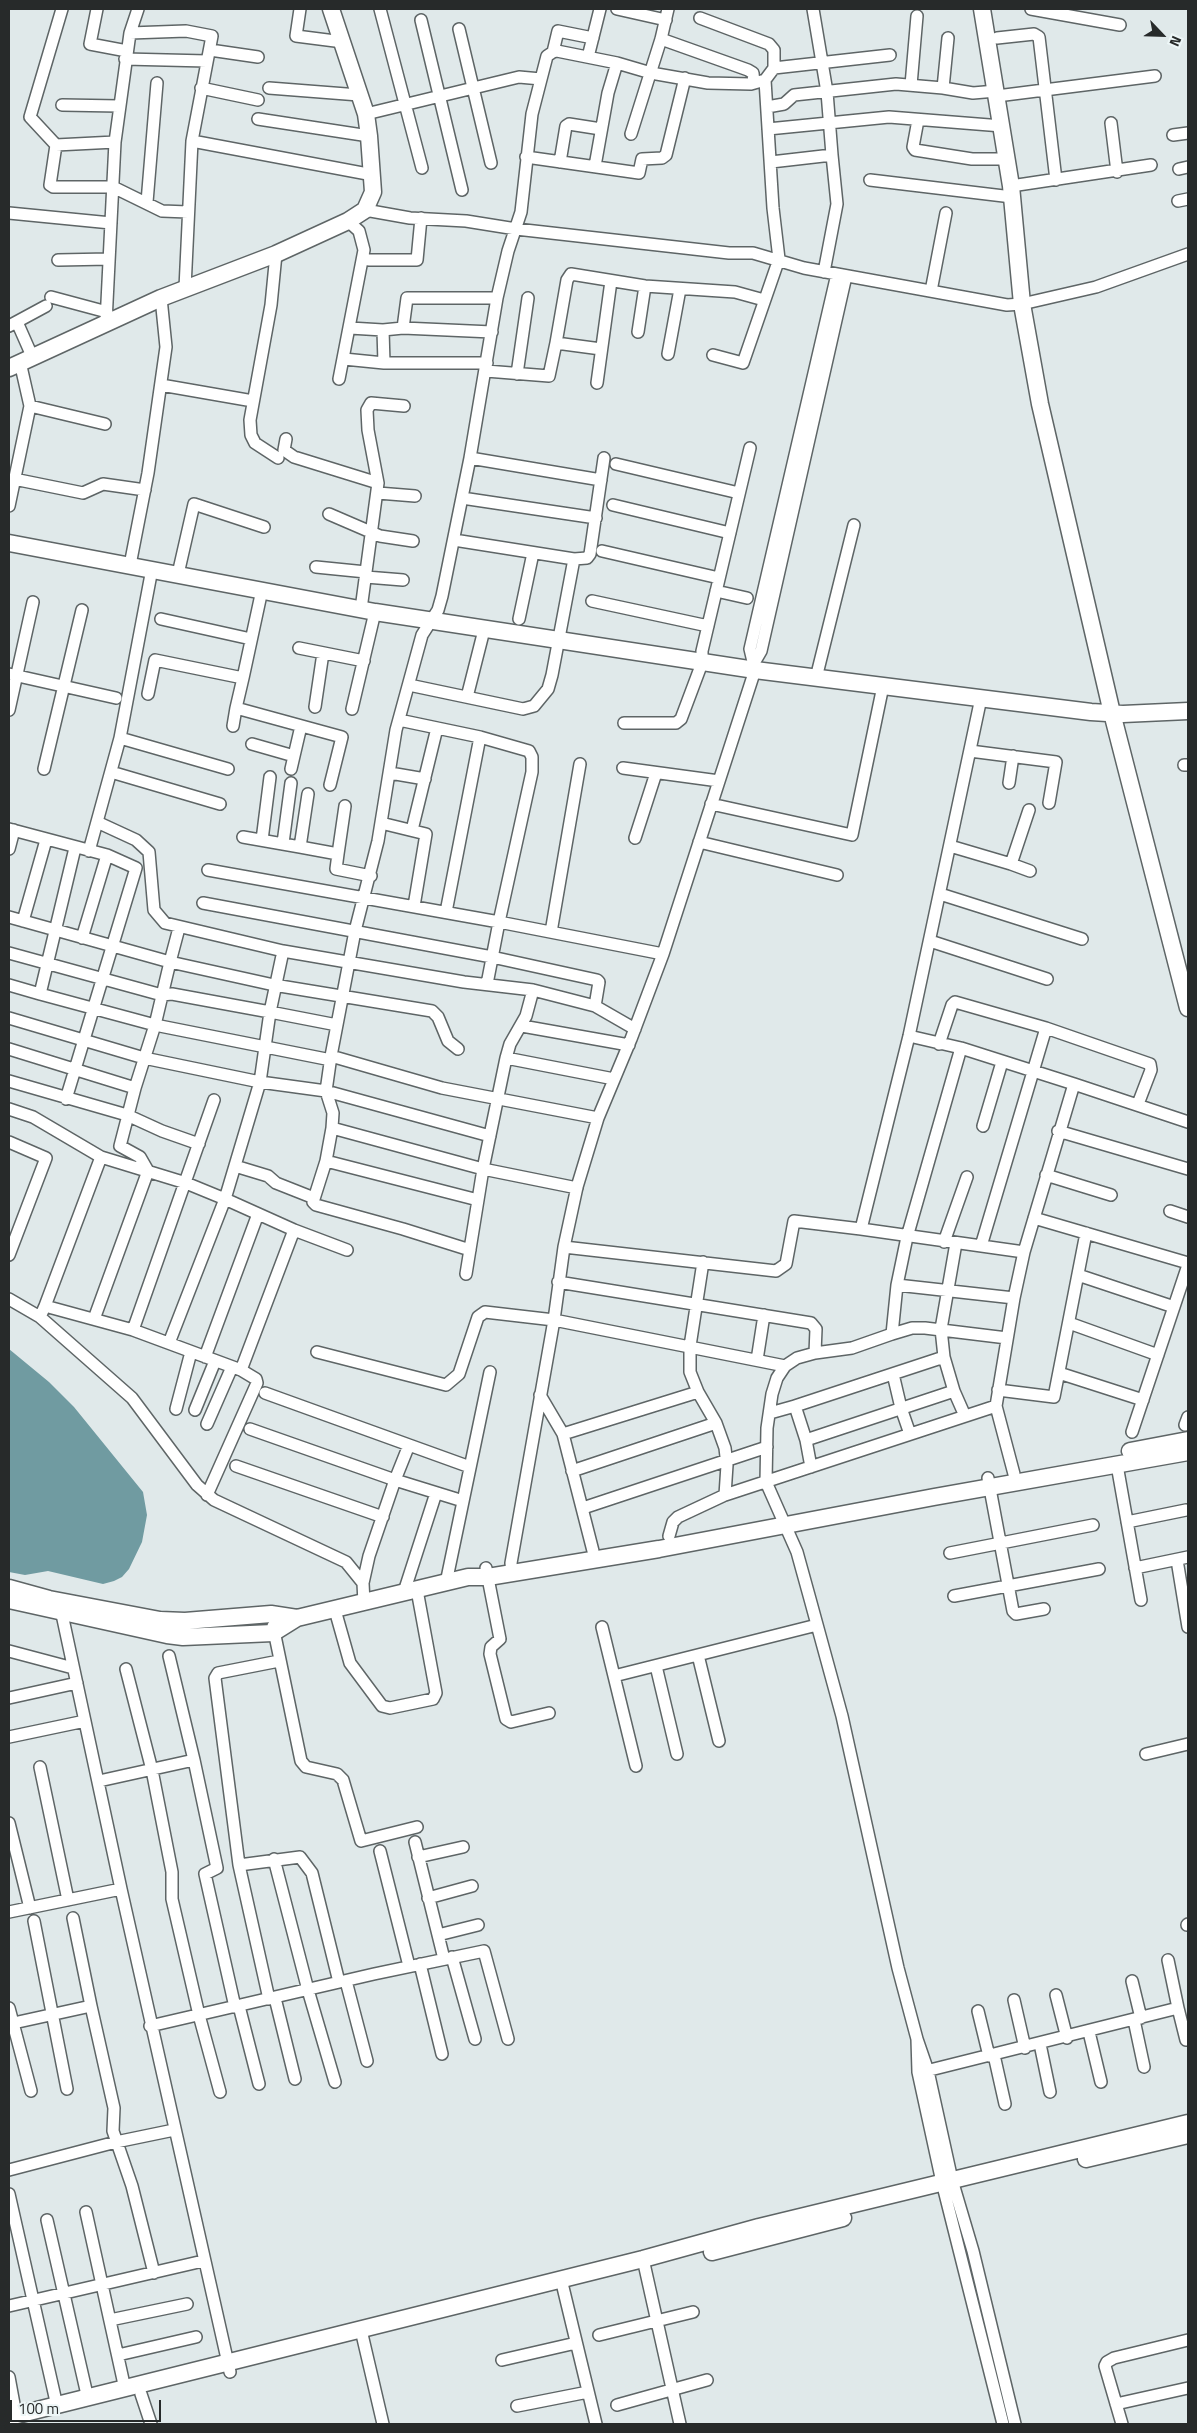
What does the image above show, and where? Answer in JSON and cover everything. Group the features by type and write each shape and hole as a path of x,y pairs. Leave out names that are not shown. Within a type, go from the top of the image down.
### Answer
{"street":[{"path":"56,145 30,117 62,9"},
{"path":"98,9 90,44 126,55 258,57"},
{"path":"106,317 115,142 126,55 130,33 138,9"},
{"path":"295,9 300,9 296,36 343,42"},
{"path":"20,362 106,317 276,254 348,221 365,210 373,192 370,136 366,114 331,9"},
{"path":"380,9 422,168"},
{"path":"588,57 600,9"},
{"path":"617,9 667,14 651,73 631,134"},
{"path":"813,9 827,92 837,196 824,272"},
{"path":"982,9 1000,94 1014,189 1026,303 1052,460 1117,713 1188,1008"},
{"path":"992,9 997,38 1002,126 1014,189"},
{"path":"1031,9 1068,11 1120,25"},
{"path":"910,85 917,16"},
{"path":"700,18 769,44 774,50 774,68"},
{"path":"421,20 462,190"},
{"path":"459,29 491,162"},
{"path":"130,33 186,31 212,36 192,141 185,288"},
{"path":"553,52 558,31 593,38"},
{"path":"997,38 1038,35 1056,180"},
{"path":"943,88 948,38"},
{"path":"661,39 753,73 760,82 767,107 779,259 743,363 713,355"},
{"path":"470,1250 316,1205 313,1202 326,1161 332,1128 333,1113 326,1091 355,931 371,876 399,720 422,635 432,621 442,596 470,458 497,298 508,251 521,212 532,114 547,56 553,52 588,57 651,73 708,83 760,82 774,68 890,55"},
{"path":"595,166 608,92 617,63"},
{"path":"767,107 784,104 794,95 910,85 973,93 1000,94 1046,91 1155,76"},
{"path":"366,114 405,103 519,77 541,80"},
{"path":"526,157 639,173 641,162 645,158 665,157 684,78"},
{"path":"147,202 157,83"},
{"path":"201,88 258,100"},
{"path":"268,88 359,95"},
{"path":"62,105 119,106"},
{"path":"768,130 889,117 1002,126"},
{"path":"258,119 370,136"},
{"path":"918,120 915,150 972,159 1007,159"},
{"path":"1111,123 1117,172"},
{"path":"560,162 566,126 569,124 601,129"},
{"path":"1173,135 1188,133"},
{"path":"192,141 373,175"},
{"path":"56,145 115,142"},
{"path":"56,145 50,182 53,187 113,187 162,211 188,212"},
{"path":"770,162 832,155"},
{"path":"870,180 1014,189 1056,180 1151,166"},
{"path":"365,210 729,253 753,253 824,272 1007,305 1026,303 1096,287 1188,254"},
{"path":"9,213 111,223"},
{"path":"931,291 946,213"},
{"path":"369,260 417,260 421,218"},
{"path":"339,379 364,250 359,231 348,221"},
{"path":"276,254 270,305 250,420 251,435 260,447 278,458"},
{"path":"58,260 109,259"},
{"path":"344,359 384,363 486,367 517,374 549,376 568,276 571,274 645,286 735,292 764,300"},
{"path":"511,1568 554,1320 558,1282 576,1188 598,1118 635,1029 663,954 761,652 842,275"},
{"path":"596,383 611,281"},
{"path":"638,332 645,286"},
{"path":"668,354 680,289"},
{"path":"130,565 145,490 166,347 161,298"},
{"path":"403,328 406,298 497,298"},
{"path":"517,374 528,298"},
{"path":"9,506 30,406 13,324 48,302 106,317"},
{"path":"350,328 492,332"},
{"path":"383,330 384,363"},
{"path":"556,343 601,349"},
{"path":"161,385 253,401"},
{"path":"352,710 364,661 368,610 366,574 370,532 378,488 368,430 367,410 371,403 404,406"},
{"path":"30,406 105,424"},
{"path":"286,439 284,450 294,457 378,488 415,496"},
{"path":"624,723 679,721 702,663 702,651 750,448"},
{"path":"470,458 601,480"},
{"path":"454,540 574,559 589,556 604,458"},
{"path":"616,464 739,493"},
{"path":"14,479 83,494 103,484 145,490"},
{"path":"462,498 596,518"},
{"path":"178,574 194,504 264,527"},
{"path":"613,505 730,533"},
{"path":"329,514 370,532 413,540"},
{"path":"816,678 854,525"},
{"path":"9,543 368,610 484,630 702,663 755,667 816,678 1117,713 1188,711"},
{"path":"602,551 719,578"},
{"path":"519,618 533,553"},
{"path":"409,685 523,709 534,706 548,689 574,559"},
{"path":"316,568 403,580"},
{"path":"89,850 120,738 152,569"},
{"path":"233,726 262,590"},
{"path":"716,591 747,598"},
{"path":"592,601 708,626"},
{"path":"9,710 13,675 33,602"},
{"path":"44,769 82,610"},
{"path":"161,619 251,639"},
{"path":"467,697 484,630"},
{"path":"299,648 364,661"},
{"path":"315,707 323,653"},
{"path":"148,694 156,660 243,678"},
{"path":"13,675 116,698"},
{"path":"711,804 852,834 883,686"},
{"path":"861,1229 909,1036 981,698"},
{"path":"236,708 342,737 330,785"},
{"path":"1117,713 1188,964"},
{"path":"399,720 480,737 529,751 532,757 532,772 487,984"},
{"path":"291,769 301,726"},
{"path":"412,830 437,728"},
{"path":"446,912 480,737"},
{"path":"120,738 228,769"},
{"path":"252,744 294,756"},
{"path":"970,751 1056,762 1049,803"},
{"path":"1009,783 1013,756"},
{"path":"550,932 580,764"},
{"path":"623,768 719,782"},
{"path":"111,772 220,804"},
{"path":"390,773 425,779"},
{"path":"635,838 656,773"},
{"path":"262,840 270,777"},
{"path":"283,843 291,783"},
{"path":"300,847 308,794"},
{"path":"345,806 336,869 371,876"},
{"path":"1011,864 1029,810"},
{"path":"97,822 146,846 152,862 154,910 165,923 179,928 283,951 349,963 533,990 594,1006 635,1029"},
{"path":"381,823 426,834 414,906"},
{"path":"9,849 12,829 46,840 106,855 136,868 111,945 66,1099"},
{"path":"243,837 338,854"},
{"path":"24,921 46,840"},
{"path":"699,842 837,875"},
{"path":"950,846 1030,871"},
{"path":"40,994 75,848"},
{"path":"82,938 106,855"},
{"path":"208,870 364,899 414,906 663,954"},
{"path":"940,894 1082,939"},
{"path":"203,903 492,957 597,980 599,982 594,1006"},
{"path":"9,917 170,962 274,985 432,1010 438,1017 448,1041 458,1049"},
{"path":"94,1320 148,1172 140,1157 120,1146 127,1115 155,1025 179,928"},
{"path":"930,941 1047,979"},
{"path":"169,1343 225,1199 260,1082 274,985 283,951"},
{"path":"9,953 162,995 172,994 337,1025"},
{"path":"9,985 155,1025 265,1048 331,1058 442,1088 598,1118"},
{"path":"466,1274 482,1169 506,1058 510,1044 522,1026 533,990"},
{"path":"939,1044 952,1004 955,1002 1046,1028 1150,1064 1151,1070 1138,1104"},
{"path":"9,1018 144,1058 260,1082 326,1091 490,1136"},
{"path":"522,1026 628,1045"},
{"path":"981,1246 1046,1028"},
{"path":"909,1036 961,1048 1138,1104 1188,1122"},
{"path":"892,1334 897,1285 906,1237 961,1048"},
{"path":"9,1049 135,1088"},
{"path":"506,1058 614,1079"},
{"path":"982,1126 1002,1062"},
{"path":"9,1080 66,1099 127,1115 199,1144"},
{"path":"1014,1474 996,1406 998,1390 1024,1252 1058,1131 1074,1084"},
{"path":"133,1330 214,1100"},
{"path":"9,1109 33,1117 101,1157 186,1183 294,1230 347,1250"},
{"path":"332,1128 482,1169 576,1188"},
{"path":"1058,1131 1188,1169"},
{"path":"9,1142 46,1158 9,1255"},
{"path":"40,1317 101,1157"},
{"path":"326,1161 478,1200"},
{"path":"235,1166 268,1176 276,1183 314,1198"},
{"path":"1046,1175 1111,1195"},
{"path":"965,1416 954,1391 944,1357 941,1329 947,1290 950,1243 968,1177"},
{"path":"1170,1211 1188,1216"},
{"path":"195,1410 258,1214"},
{"path":"1034,1218 1188,1264 1132,1432"},
{"path":"564,1247 776,1271 786,1264 794,1222 861,1229 906,1237 1024,1252"},
{"path":"207,1424 237,1369 294,1230"},
{"path":"998,1390 1053,1398 1086,1232"},
{"path":"703,1262 690,1346 690,1372 698,1392 716,1423 726,1459 725,1495"},
{"path":"1078,1275 1174,1307"},
{"path":"558,1282 811,1323 816,1329 815,1353"},
{"path":"897,1285 1014,1298"},
{"path":"9,1299 40,1317 132,1398 197,1485 214,1500 334,1555 346,1562 363,1583"},
{"path":"45,1306 133,1330 237,1369 256,1379 257,1383 208,1495"},
{"path":"317,1352 446,1385 460,1374 480,1314 502,1313 554,1320 785,1366"},
{"path":"757,1360 764,1315"},
{"path":"1069,1323 1158,1355"},
{"path":"1003,2424 917,2039 898,1968 842,1716 797,1552 766,1482 770,1412 777,1378 785,1366 797,1358 815,1353 852,1348 912,1328 941,1329 1007,1338"},
{"path":"176,1409 192,1352"},
{"path":"770,1412 795,1406 944,1357"},
{"path":"446,1583 490,1372"},
{"path":"893,1374 901,1408 910,1434"},
{"path":"1059,1374 1143,1400"},
{"path":"806,1440 954,1391"},
{"path":"563,1434 698,1392"},
{"path":"265,1393 470,1467"},
{"path":"540,1395 563,1434 593,1551"},
{"path":"795,1406 806,1440 811,1467"},
{"path":"669,1536 673,1522 678,1517 725,1495 996,1406"},
{"path":"572,1471 716,1423"},
{"path":"989,1483 1014,1474 1187,1427"},
{"path":"250,1429 463,1502"},
{"path":"364,1603 363,1583 369,1556 408,1445"},
{"path":"583,1508 726,1459 767,1447"},
{"path":"511,1568 783,1522 989,1483 1117,1465 1188,1452"},
{"path":"1117,1465 1142,1600"},
{"path":"236,1466 383,1517"},
{"path":"989,1483 999,1545 1014,1613 1044,1609"},
{"path":"335,1610 350,1663 382,1706 390,1708 433,1698 436,1693 410,1591 436,1493"},
{"path":"1127,1522 1186,1510"},
{"path":"9,1588 60,1607 183,1637 273,1633 297,1618 468,1577 669,1536 783,1522"},
{"path":"950,1553 999,1545 1093,1525"},
{"path":"1135,1568 1182,1558 1188,1627"},
{"path":"954,1596 1099,1569"},
{"path":"487,1573 500,1639 500,1642 491,1647 490,1654 506,1719 511,1722 549,1713"},
{"path":"9,1600 160,1620 185,1621 271,1614 297,1618"},
{"path":"60,1607 150,2026 229,2367"},
{"path":"271,1614 273,1633 301,1762 306,1767 337,1774 343,1780 361,1841 418,1827"},
{"path":"614,1676 817,1625"},
{"path":"602,1627 636,1766"},
{"path":"9,1650 74,1668"},
{"path":"698,1655 718,1741"},
{"path":"169,1656 217,1868 205,1874 237,2006 260,2084"},
{"path":"279,1661 218,1673 215,1678 239,1865 272,1999 295,2078"},
{"path":"656,1666 677,1754"},
{"path":"126,1669 152,1770 172,1872 172,1899 199,2015 220,2092"},
{"path":"9,1698 77,1683"},
{"path":"9,1737 85,1721"},
{"path":"1146,1754 1188,1744"},
{"path":"99,1782 194,1760"},
{"path":"40,1767 68,1900"},
{"path":"9,1823 13,1859 30,1908"},
{"path":"415,1842 438,1935 448,1958 475,2039"},
{"path":"418,1857 463,1847"},
{"path":"380,1852 442,2054"},
{"path":"239,1865 300,1857 312,1873 367,2061"},
{"path":"274,1859 308,1990 335,2082"},
{"path":"428,1898 472,1886"},
{"path":"9,1912 121,1889"},
{"path":"73,1918 114,2108 113,2131 132,2186 154,2272"},
{"path":"34,1921 67,2089"},
{"path":"438,1935 478,1924"},
{"path":"150,2026 484,1950 508,2039"},
{"path":"1168,1960 1186,2040"},
{"path":"1132,1981 1144,2067"},
{"path":"1056,1995 1067,2038"},
{"path":"1014,2000 1025,2048"},
{"path":"10,2024 91,2006"},
{"path":"9,2008 10,2024 31,2091"},
{"path":"923,2072 1067,2038 1178,2008"},
{"path":"978,2011 1005,2104"},
{"path":"1089,2032 1101,2082"},
{"path":"1040,2044 1050,2092"},
{"path":"15,2419 644,2264 1188,2123"},
{"path":"9,2170 116,2142 174,2130"},
{"path":"949,2186 1188,2135"},
{"path":"949,2186 973,2251 1015,2424"},
{"path":"9,2194 57,2406"},
{"path":"86,2212 118,2355 133,2391 151,2424"},
{"path":"47,2220 88,2399"},
{"path":"9,2306 204,2261"},
{"path":"644,2264 680,2424"},
{"path":"562,2284 596,2424"},
{"path":"110,2320 187,2304"},
{"path":"599,2334 693,2312"},
{"path":"362,2334 383,2424"},
{"path":"118,2355 196,2337"},
{"path":"1122,2424 1105,2366 1110,2359 1188,2340"},
{"path":"502,2360 576,2343"},
{"path":"9,2378 15,2419"},
{"path":"617,2405 707,2380"},
{"path":"1116,2404 1188,2388"},
{"path":"15,2419 57,2406 133,2391"},
{"path":"517,2406 588,2392"}],"water":[{"path":"9,1349 49,1382 74,1407 143,1492 147,1515 142,1542 129,1569 122,1577 114,1581 103,1584 48,1571 25,1575 9,1572"}]}
